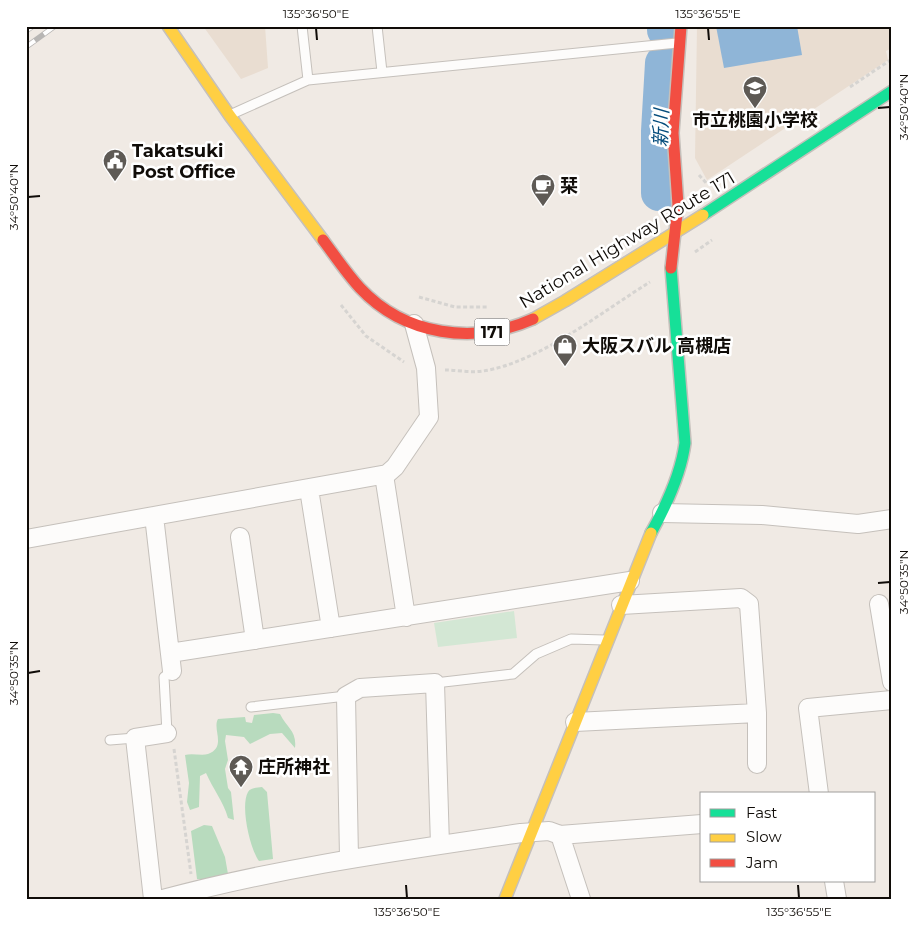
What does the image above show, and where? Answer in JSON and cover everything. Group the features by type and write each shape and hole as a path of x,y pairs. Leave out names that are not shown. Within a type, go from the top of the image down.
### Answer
{"main road":[{"name":"National Highway Route 171","path":"168,26 230,116 360,288 385,309 414,324 442,332 471,334 515,327 542,315 674,235 892,91"},
{"path":"505,899 646,542 662,513 683,459 685,442 672,268 678,205 673,133 681,26"}],"street":[{"path":"26,539 384,475 395,467 428,421 426,368 414,324"},
{"path":"384,475 406,617"},
{"path":"309,489 331,628"},
{"path":"662,513 762,515 858,524 892,519"},
{"path":"154,516 172,671"},
{"path":"240,537 255,640"},
{"path":"170,653 630,582"},
{"path":"621,605 742,598 749,604 757,713 757,764"},
{"path":"879,604 892,682"},
{"path":"349,858 346,696 360,688 435,683 440,845"},
{"path":"819,792 808,708 892,700"},
{"path":"575,722 757,713"},
{"path":"153,899 135,738 166,733"},
{"path":"163,899 205,892 267,873 349,858 533,832 549,831 560,835 700,824"},
{"path":"560,835 581,899"},
{"path":"834,882 837,899"}],"lane":[{"path":"302,26 308,80"},
{"path":"377,26 382,72"},
{"path":"230,116 308,80 680,43"},
{"path":"435,683 513,674 536,654 571,639 608,640"},
{"path":"166,733 164,677 172,671"},
{"path":"251,707 346,696"},
{"path":"110,740 135,738"}],"path":[{"path":"336,299 366,336 407,363 426,368 482,371 521,359 550,345 672,268 714,239"},
{"path":"417,297 436,304 455,307 495,306"},
{"path":"166,733 173,742 205,892"}],"shaded area":[{"path":"203,26 265,26 268,68 241,79"},
{"name":"市立桃園小学校","path":"697,26 892,26 892,48 886,51 888,60 707,180 695,158"}],"green space":[{"path":"514,611 517,638 438,647 434,623"},
{"path":"280,714 291,730 295,748 282,733 270,734 250,744 244,737 226,735 228,760 225,769 228,788 231,792 234,820 228,818 206,773 200,776 199,807 190,810 187,802 189,783 185,755 206,755 214,751 218,742 218,719 245,717 246,722 252,723 254,715"},
{"path":"262,787 267,792 273,859 259,861 249,838 245,807 249,790"},
{"path":"204,825 212,826 225,857 228,874 212,879 197,879 191,831"}],"water":[{"path":"716,26 797,26 802,55 724,68"}],"waterway":[{"name":"新川","path":"659,193 659,131 663,63"}],"railway":[{"path":"26,31 33,26"},
{"path":"26,47 55,26"}],"traffic: fast":[{"path":"703,215 892,91"},
{"path":"651,533 672,490 685,443 671,268"}],"traffic: slow":[{"path":"168,26 230,116 323,240"},
{"path":"533,319 703,215"},
{"path":"505,899 651,533"}],"traffic: jam":[{"path":"671,268 678,205 673,133 681,26"},
{"path":"323,240 360,288 378,304 398,317 419,326 441,331 487,332 533,319"}],"place":[{"name":"市立桃園小学校","path":"755,109"},
{"name":"Takatsuki Post Office","path":"115,182"},
{"name":"栞","path":"543,207"},
{"name":"大阪スバル 高槻店","path":"565,367"},
{"name":"庄所神社","path":"241,788"}]}
